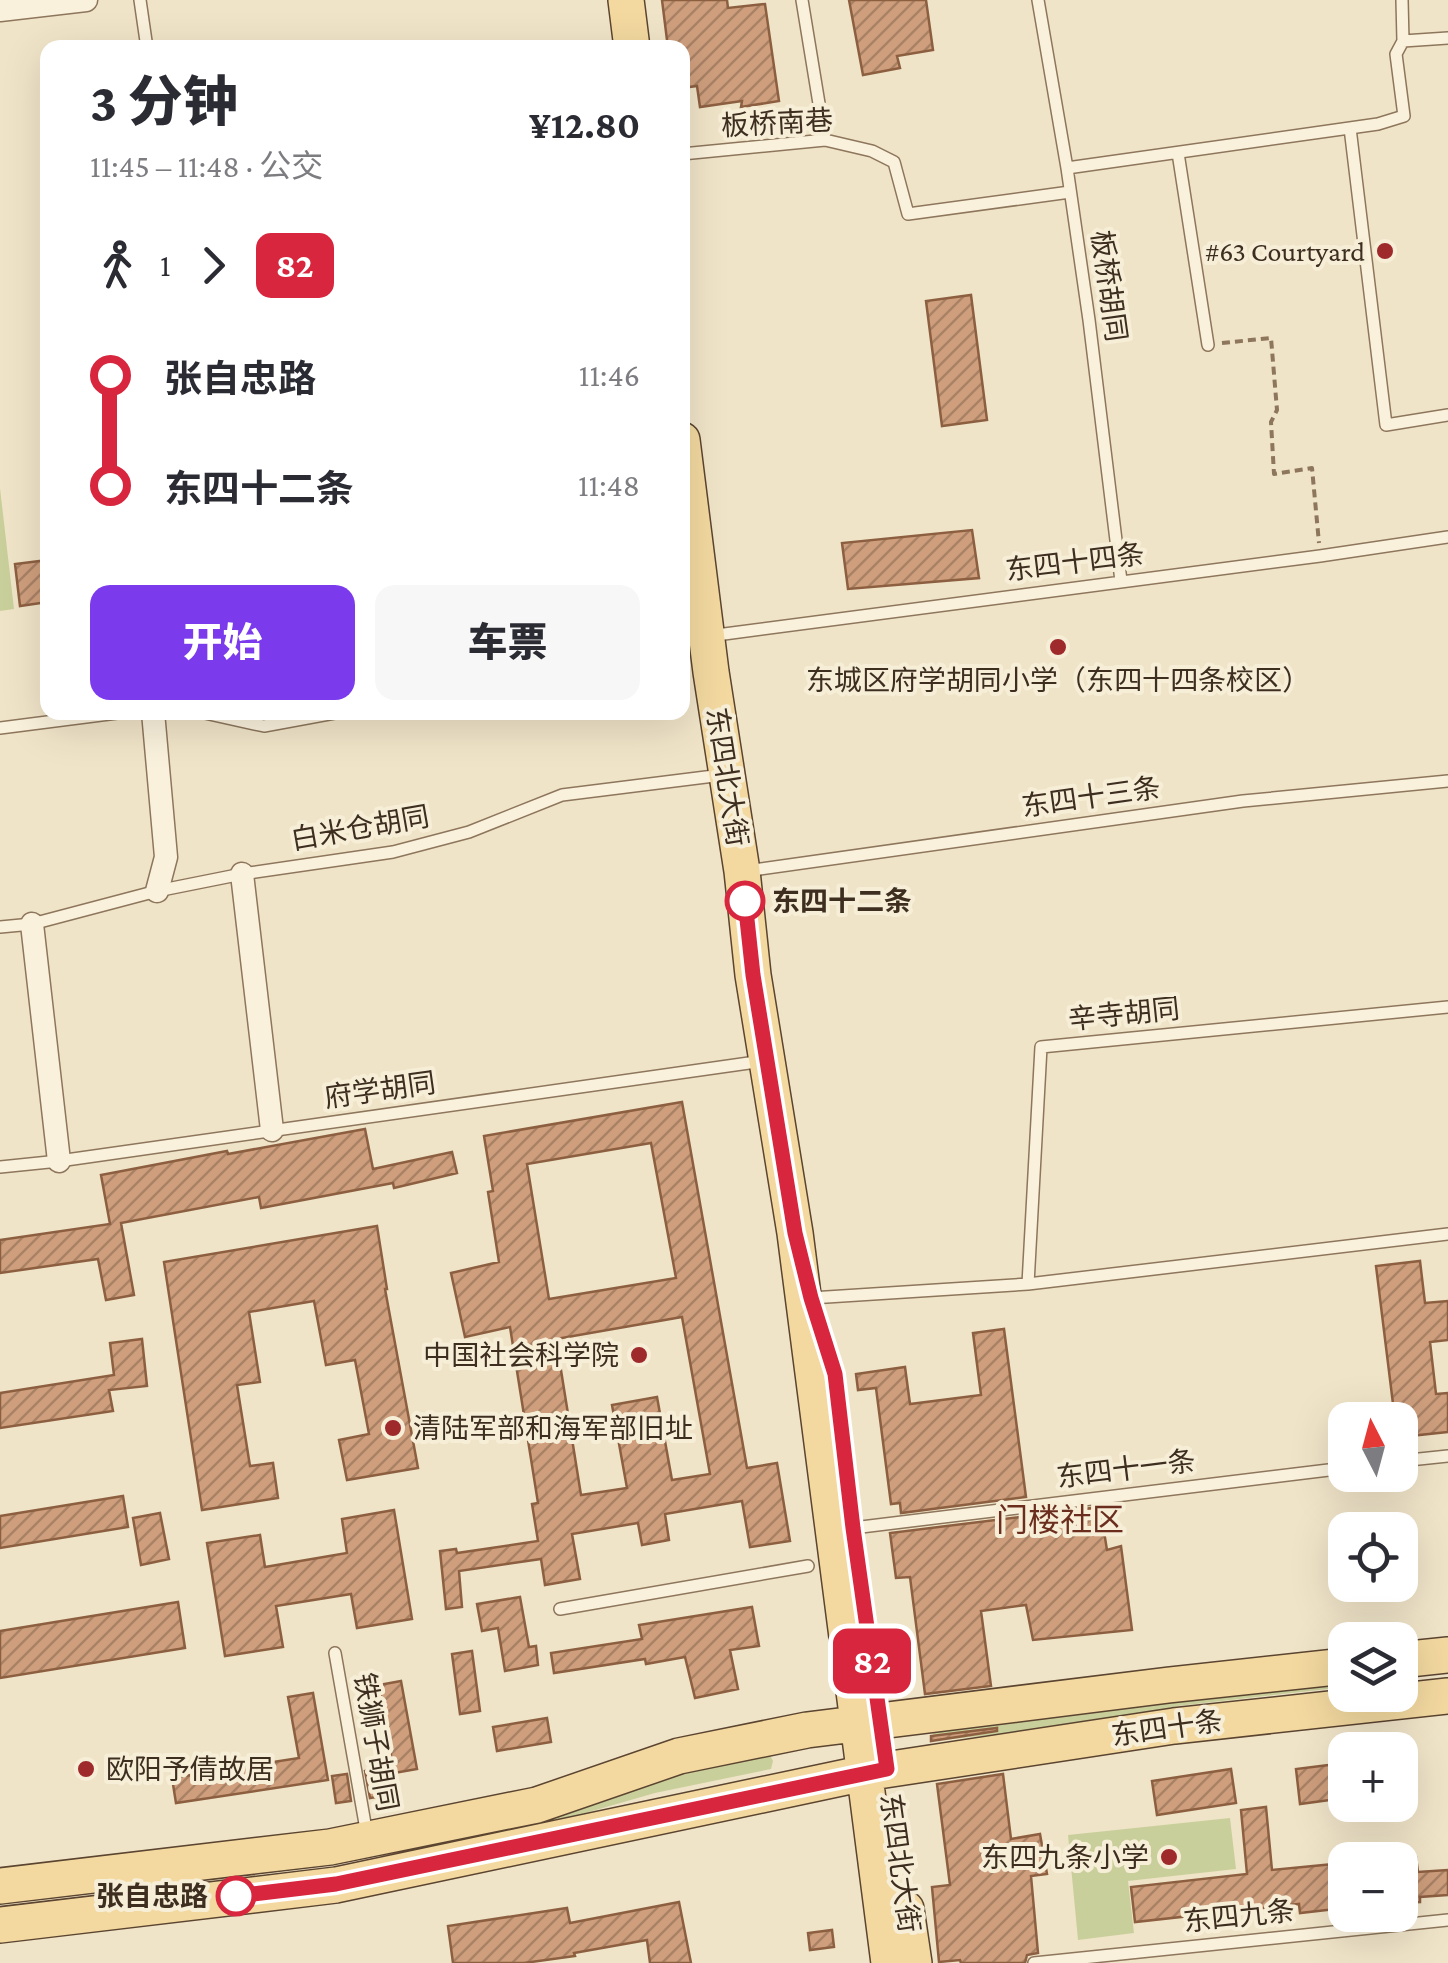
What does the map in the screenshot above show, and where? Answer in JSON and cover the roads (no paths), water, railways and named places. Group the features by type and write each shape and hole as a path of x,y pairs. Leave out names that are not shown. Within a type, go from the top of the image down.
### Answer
{"main road":[{"path":"626,0 631,40"},
{"name":"东四北大街","path":"690,514 704,643 742,871 766,1061 876,1771 914,1963"},
{"name":"东四北大街","path":"795,1233 835,1374 869,1723"},
{"path":"1418,1658 1448,1655"},
{"name":"东四十条","path":"869,1723 1328,1668"},
{"name":"东四十条","path":"876,1771 1174,1726 1448,1696"},
{"path":"0,1886 330,1847 537,1805 680,1756 807,1730 869,1723"},
{"path":"0,1925 336,1884 876,1771"},
{"name":"东四北大街","path":"876,1771 889,1963"}],"street":[{"path":"0,10 86,0"},
{"path":"154,720 166,857 157,891"},
{"path":"242,874 272,1130"},
{"path":"32,924 59,1160"}],"lane":[{"path":"140,0 145,40"},
{"path":"802,0 825,140"},
{"name":"板桥胡同","path":"1038,0 1089,320 1121,581"},
{"path":"1067,168 1378,124 1404,116 1396,54 1403,41 1402,0"},
{"path":"1403,41 1448,38"},
{"path":"1350,128 1386,425 1448,415"},
{"name":"板桥南巷","path":"690,153 825,140 872,150 894,162 908,214 1070,192"},
{"path":"1178,153 1208,345"},
{"name":"东四十四条","path":"704,643 1448,537"},
{"path":"0,728 62,720"},
{"path":"237,720 264,726 297,720"},
{"name":"白米仓胡同","path":"0,927 32,924 157,891 242,874 393,852 468,832 562,794 727,774"},
{"name":"东四十三条","path":"742,871 1244,800 1448,781"},
{"name":"辛寺胡同","path":"1028,1284 1041,1047 1448,1007"},
{"name":"府学胡同","path":"0,1167 766,1061"},
{"path":"811,1298 1028,1284 1448,1234"},
{"path":"1418,1460 1448,1456"},
{"name":"东四十一条","path":"853,1528 1328,1470"},
{"path":"560,1609 808,1566"},
{"name":"铁狮子胡同","path":"335,1652 368,1839"},
{"name":"东四九条","path":"1034,1963 1448,1920"}],"place":[{"name":"#63 Courtyard","path":"1385,251"},
{"name":"东城区府学胡同小学（东四十四条校区）","path":"1058,647"},
{"name":"东四十二条","path":"745,901"},
{"name":"中国社会科学院","path":"639,1355"},
{"name":"清陆军部和海军部旧址","path":"393,1428"},
{"name":"欧阳予倩故居","path":"86,1769"},
{"name":"东四九条小学","path":"1169,1857"},
{"name":"张自忠路","path":"236,1896"}],"district":[{"name":"门楼社区","path":"1060,1520"}]}
